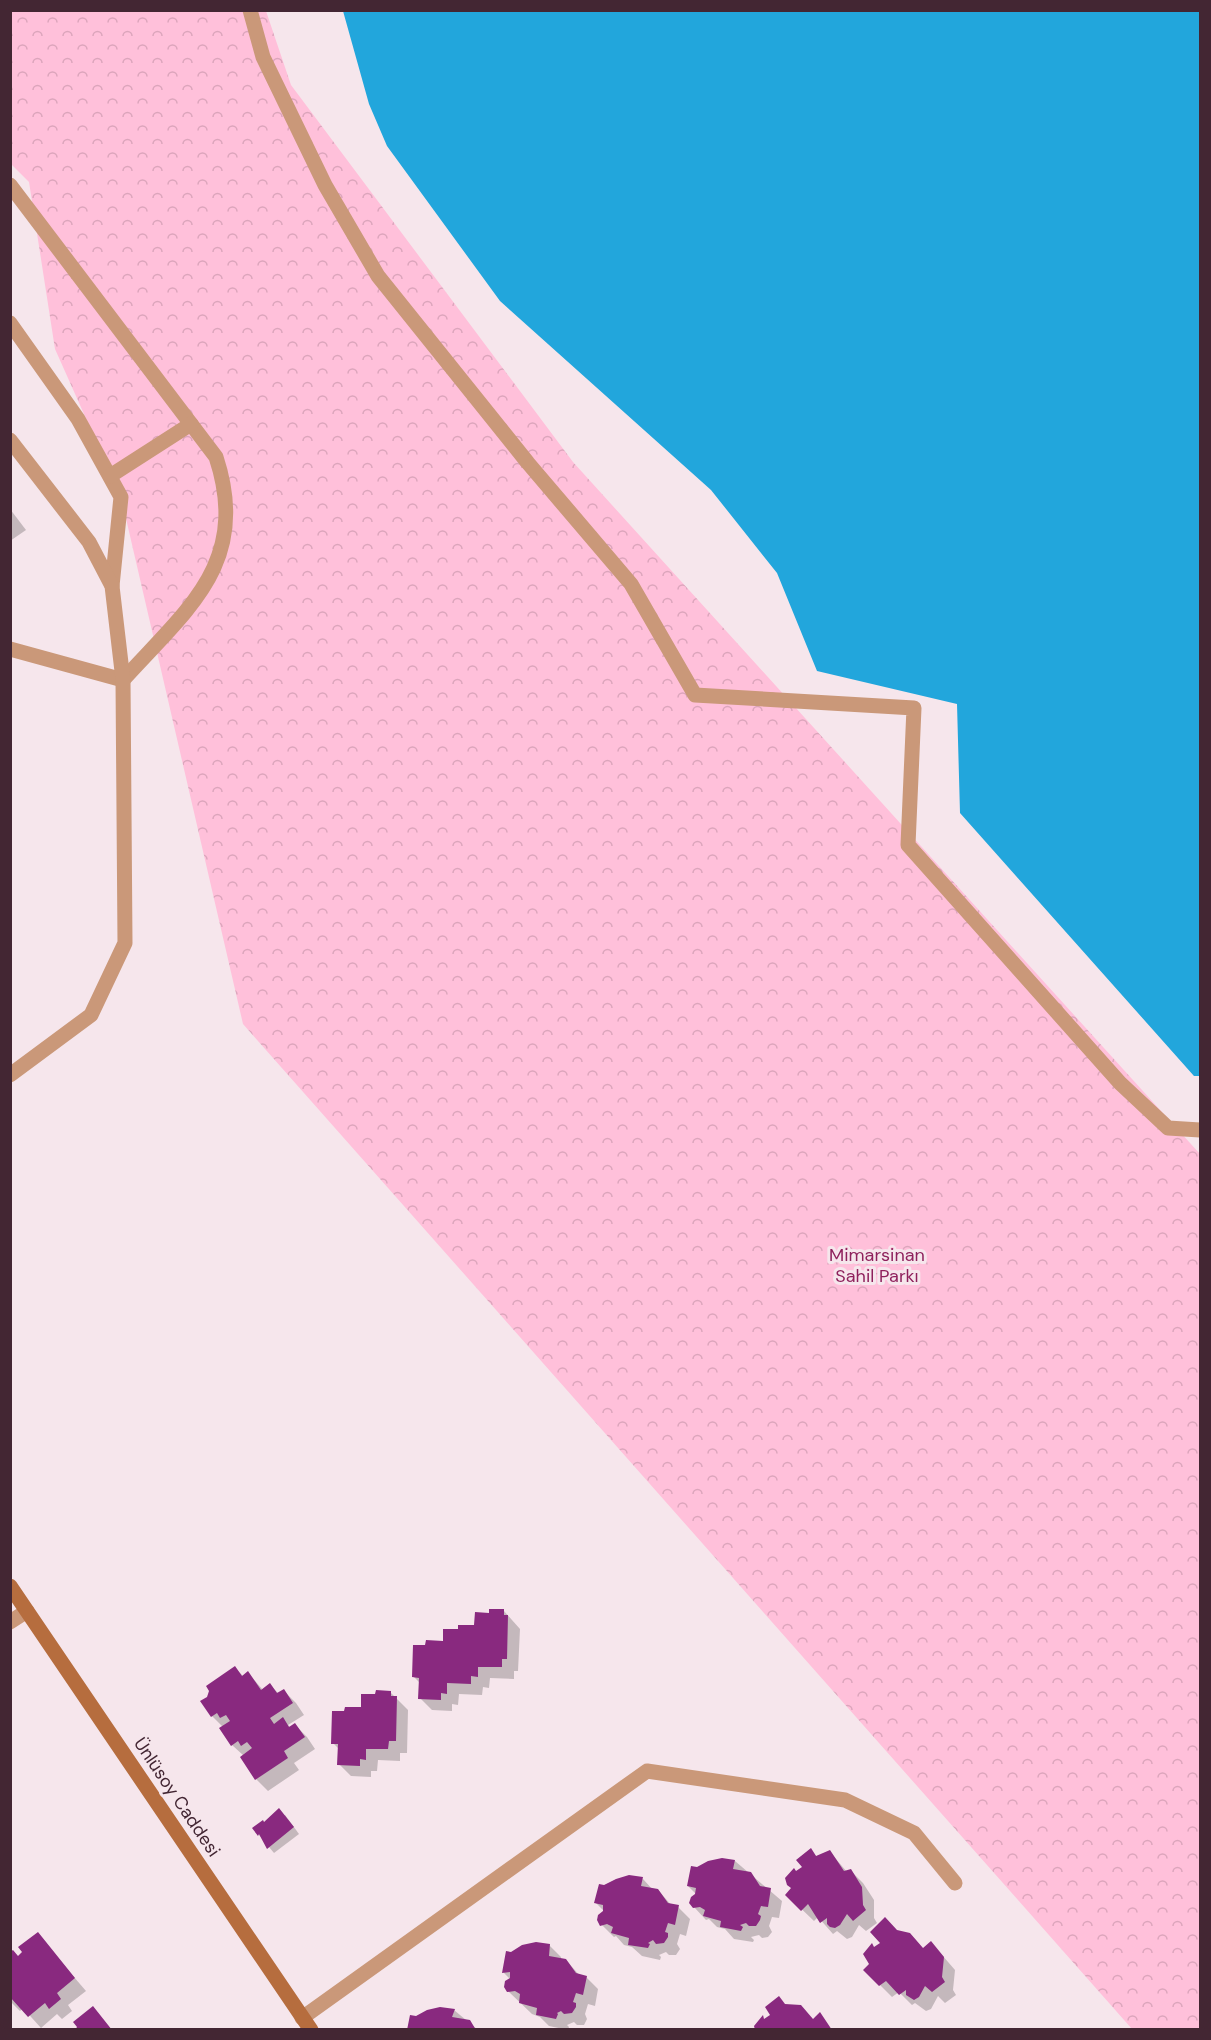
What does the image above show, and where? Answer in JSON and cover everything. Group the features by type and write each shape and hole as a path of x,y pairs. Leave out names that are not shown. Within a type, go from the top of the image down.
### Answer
{"street":[{"path":"250,10 263,57 309,153 378,276 528,464 631,584 695,695 914,708 908,845 1120,1083 1168,1128 1200,1130"},
{"path":"10,185 216,457 223,478 226,522 222,547 214,570 202,592 123,680"},
{"path":"10,323 78,419 121,497 112,586 123,680 125,943 91,1015 10,1075"},
{"path":"110,476 191,424"},
{"path":"10,440 89,543 112,586"},
{"path":"10,649 123,680"},
{"name":"Ünlüsoy Caddesi","path":"10,1586 306,2024"},
{"path":"10,1622 27,1611"},
{"path":"306,2024 647,1771 845,1800 914,1833 955,1883"}],"green space":[{"name":"Mimarsinan Sahil Parkı","path":"10,11 266,11 291,85 573,462 1200,1154 1200,2029 1132,2029 243,1024 121,497 55,349 29,182 11,164"}],"water":[{"path":"343,11 1200,11 1200,1076 1194,1076 960,813 957,704 817,671 777,573 711,490 500,301 387,146 369,104"}],"building":[{"path":"489,1609 504,1609 504,1615 508,1615 507,1659 502,1659 502,1667 478,1667 478,1677 471,1676 471,1684 447,1683 447,1694 441,1693 441,1700 418,1699 419,1678 412,1677 413,1645 425,1645 426,1640 443,1641 443,1629 458,1629 458,1625 474,1625 475,1612 489,1613"},
{"path":"235,1666 242,1676 248,1671 261,1690 270,1683 277,1693 284,1689 293,1703 270,1718 274,1724 283,1717 289,1727 295,1723 305,1737 284,1751 288,1758 255,1780 240,1757 252,1748 247,1742 241,1746 238,1741 231,1746 219,1728 230,1721 226,1715 220,1718 217,1713 211,1717 200,1701 207,1697 209,1691 206,1686"},
{"path":"376,1690 391,1691 391,1696 397,1696 396,1741 389,1741 388,1749 366,1749 366,1760 360,1759 360,1766 337,1765 338,1744 331,1744 332,1711 344,1711 345,1707 361,1707 361,1694 375,1694"},
{"path":"279,1808 294,1827 267,1849 259,1834 258,1836 252,1828 263,1820 264,1822"},
{"path":"811,1848 816,1856 830,1850 844,1871 851,1869 862,1887 863,1905 866,1910 853,1921 847,1914 840,1925 835,1928 830,1927 827,1924 827,1918 820,1923 808,1904 801,1911 785,1895 791,1888 787,1885 785,1878 794,1868 796,1871 802,1867 796,1860"},
{"path":"722,1858 735,1860 733,1869 751,1872 760,1886 771,1888 768,1907 761,1906 758,1914 761,1916 760,1920 756,1926 749,1926 746,1923 740,1925 743,1927 741,1931 720,1927 721,1921 703,1916 705,1910 700,1907 693,1908 689,1903 696,1888 687,1886 691,1866 697,1867 708,1861"},
{"path":"629,1875 643,1877 641,1886 658,1889 668,1903 679,1905 675,1925 668,1923 665,1932 668,1933 668,1937 664,1943 656,1944 653,1940 648,1943 650,1944 648,1948 628,1945 629,1938 611,1933 613,1927 607,1924 600,1926 597,1920 598,1915 603,1911 603,1905 594,1903 599,1884 604,1885"},
{"path":"885,1917 897,1930 910,1933 923,1948 931,1941 944,1957 942,1977 945,1982 932,1992 925,1986 919,1997 914,2000 906,1995 906,1990 899,1995 886,1981 879,1986 863,1970 869,1964 863,1954 872,1943 874,1947 880,1943 870,1932"},
{"path":"38,1932 75,1978 57,1993 61,1999 49,2009 45,2003 28,2017 10,1997 10,1952 13,1950 18,1956 22,1952 18,1947"},
{"path":"536,1942 550,1944 549,1956 566,1959 576,1973 587,1976 583,1995 576,1993 573,2002 576,2003 576,2007 572,2013 564,2014 561,2011 557,2013 556,2019 536,2015 537,2008 519,2003 520,1994 515,1991 507,1992 504,1987 505,1981 510,1978 510,1972 502,1973 506,1951 511,1952 522,1945"},
{"path":"779,1996 785,2004 801,2005 813,2019 820,2012 832,2030 755,2030 754,2026 763,2015 764,2019 770,2015 765,2007"},
{"path":"93,2006 112,2030 75,2030 77,2027 73,2022"},
{"path":"440,2007 455,2009 452,2017 470,2020 476,2030 407,2030 410,2015 416,2016"}]}
